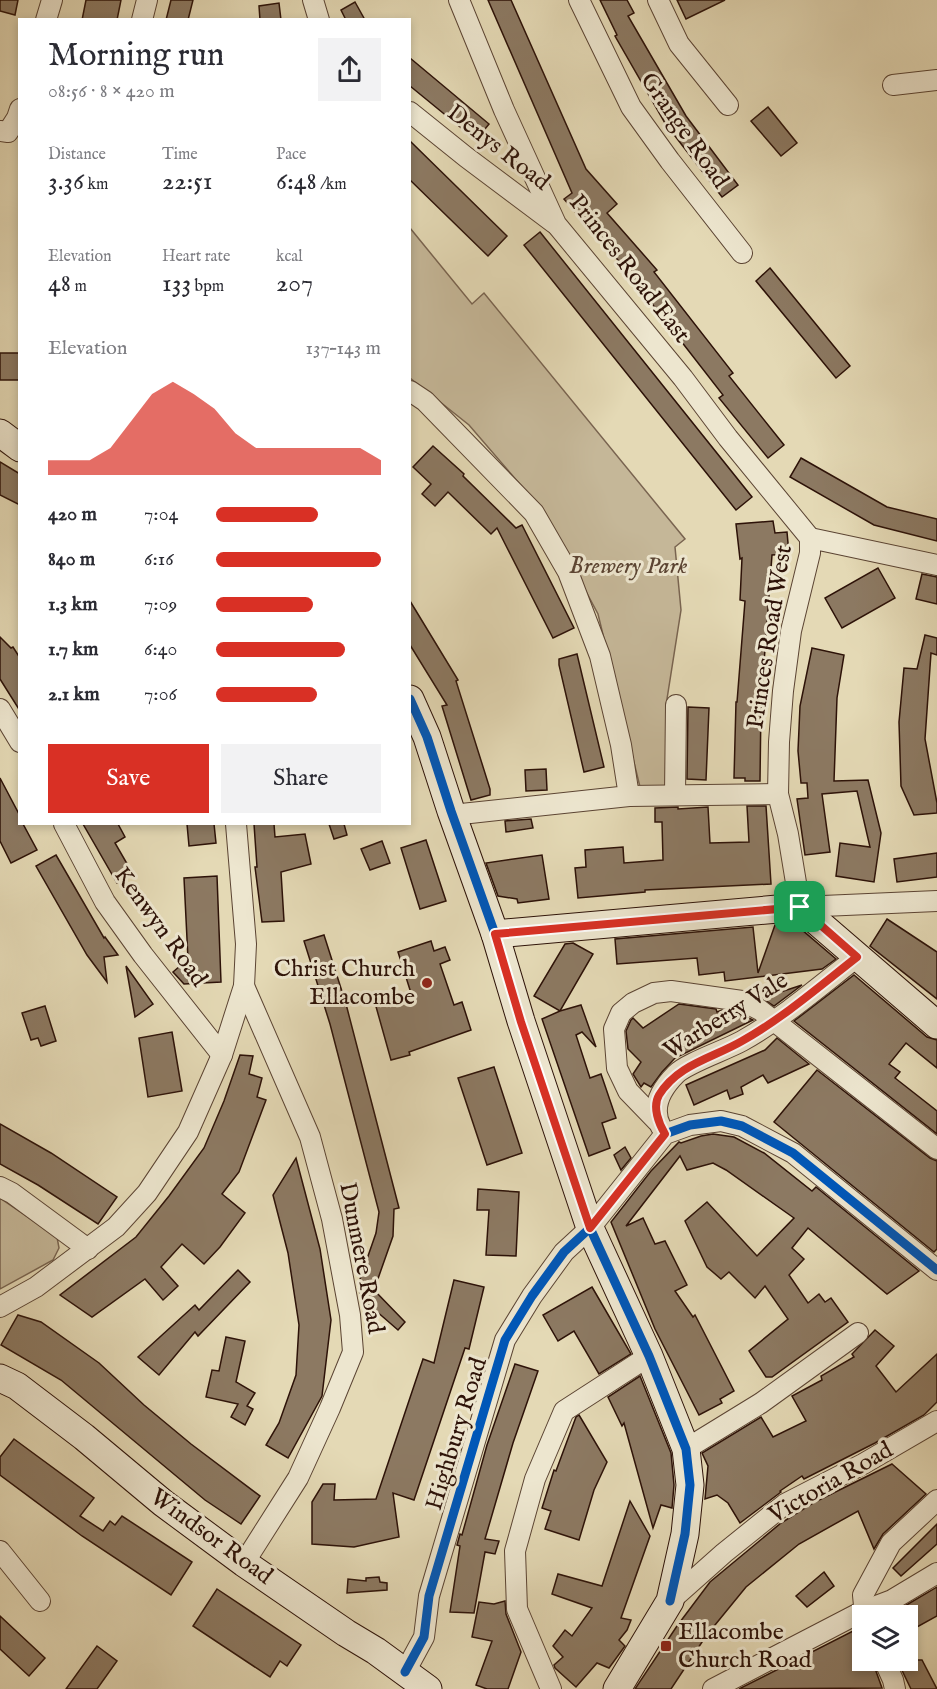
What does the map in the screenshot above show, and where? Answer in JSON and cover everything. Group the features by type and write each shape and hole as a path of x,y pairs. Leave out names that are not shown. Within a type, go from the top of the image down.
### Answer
{"street":[{"path":"47,18 52,0"},
{"path":"142,18 147,0"},
{"path":"313,0 318,18"},
{"name":"Princes Road East","path":"459,0 504,110 556,224 683,378 728,438 810,538"},
{"name":"Grange Road","path":"579,0 631,107 742,253"},
{"name":"Grange Road","path":"658,0 679,44 728,105"},
{"path":"892,85 937,80"},
{"name":"Denys Road","path":"411,113 556,224"},
{"path":"4,132 18,115"},
{"path":"411,393 425,401 534,513 568,572 600,656 621,745 629,796"},
{"path":"0,433 18,446"},
{"name":"Princes Road West","path":"800,907 788,834 778,794 783,691 791,631 810,553 810,538 937,565"},
{"path":"411,701 427,737 452,815 495,934 525,1033 590,1228 649,1356 686,1449 690,1485 685,1534 670,1601"},
{"path":"675,795 676,705"},
{"path":"0,709 18,739"},
{"path":"452,815 629,796 778,794"},
{"name":"Kenwyn Road","path":"65,825 105,902 143,955 222,1055"},
{"path":"0,1307 36,1287 116,1227 147,1193 188,1132 222,1055 244,986 246,944 236,825"},
{"path":"495,934 800,907 937,901"},
{"path":"800,907 937,1025"},
{"name":"Warberry Vale","path":"661,1127 657,1097 678,1072 742,1041 774,1020 857,957"},
{"name":"Dunmere Road","path":"244,986 310,1137 332,1218 350,1315 353,1352 297,1478 244,1563"},
{"path":"937,1149 774,1020 742,1001 672,991 654,993 633,1003 621,1013 614,1029 616,1068 628,1091 661,1127 721,1121 742,1126 793,1153 937,1270"},
{"name":"Highbury Road","path":"405,1672 424,1637 429,1596 505,1340 532,1296 564,1252 590,1228 661,1127"},
{"path":"0,1187 12,1193 88,1249"},
{"path":"686,1449 761,1403 858,1334"},
{"path":"550,1686 517,1609 515,1551 536,1479 564,1411 649,1356"},
{"name":"Windsor Road","path":"0,1378 17,1386 84,1437 164,1503 244,1563 428,1689"},
{"name":"Victoria Road","path":"617,1689 670,1601 724,1553 785,1504 873,1459 937,1421"},
{"path":"864,1605 863,1595 891,1543 937,1500"},
{"path":"0,1551 40,1601"},
{"path":"881,1605 937,1573"},
{"path":"713,1689 852,1619"},
{"path":"889,1671 895,1689"}],"green space":[{"name":"Brewery Park","path":"411,229 472,304 484,293 685,539 675,547 681,610 667,699 666,786 640,787 598,614 543,511 469,425 411,379"},
{"path":"0,1198 57,1237 59,1248 53,1260 0,1289"}],"building":[{"path":"0,0 18,0 15,15 0,11"},
{"path":"86,0 121,0 117,18 82,18"},
{"path":"171,0 193,0 188,18 166,18"},
{"path":"488,0 511,0 586,169 617,204 607,213 657,270 654,272 733,373 729,376 784,445 768,458 719,398 723,395 646,296 648,294 564,199 572,193"},
{"path":"600,0 627,0 634,13 628,16 686,116 738,185 722,197 665,123 615,36 617,35"},
{"path":"677,0 725,0 686,19"},
{"path":"355,2 364,18 345,18 341,10"},
{"path":"279,3 281,18 260,18 259,6"},
{"path":"411,59 489,124 476,140 411,87"},
{"path":"768,107 797,143 781,156 751,121"},
{"path":"411,142 507,236 488,256 411,181"},
{"path":"540,232 752,497 736,510 524,245"},
{"path":"770,268 850,366 836,378 756,281"},
{"path":"0,353 18,353 18,380 0,380"},
{"path":"433,446 464,474 463,476 516,528 522,525 574,628 553,638 497,528 491,534 448,492 435,506 422,494 431,484 413,467"},
{"path":"801,458 887,507 937,519 937,541 874,525 790,477"},
{"path":"0,462 18,473 18,504 0,495"},
{"path":"773,521 775,533 787,532 789,554 772,555 761,703 760,781 745,781 745,778 734,778 736,702 745,601 740,600 742,558 740,559 736,524"},
{"path":"878,568 895,598 842,628 825,598"},
{"path":"922,574 937,577 937,604 916,599"},
{"path":"411,603 458,680 456,681 490,795 471,800 442,706 447,705 411,647"},
{"path":"925,635 937,638 937,655 931,653 925,739 937,813 914,815 901,786 899,722 904,668 917,669"},
{"path":"0,637 11,648 13,647 18,655 18,708 0,679"},
{"path":"812,648 844,655 837,698 834,781 868,780 881,833 874,882 836,876 840,843 870,847 857,791 822,794 830,852 805,855 797,799 808,798 807,783 801,783 798,751 800,706"},
{"path":"577,654 604,767 584,772 559,665 559,659"},
{"path":"688,707 709,708 706,780 687,779"},
{"path":"546,769 547,790 526,791 525,770"},
{"path":"0,778 18,812 18,825 24,825 37,850 11,863 0,841"},
{"path":"747,806 766,806 771,884 645,890 645,892 578,898 575,868 586,867 585,850 623,847 624,863 663,860 662,822 655,822 655,808 708,807 710,843 749,842"},
{"path":"531,819 533,828 506,832 505,821"},
{"path":"84,825 119,825 125,837 115,843 133,874 117,883"},
{"path":"187,825 214,825 216,843 189,846"},
{"path":"254,825 274,825 275,837 305,834 311,864 281,872 284,921 262,922 255,867 257,867"},
{"path":"329,825 344,825 347,835 334,839"},
{"path":"426,840 446,901 420,909 401,848"},
{"path":"382,841 390,863 370,870 361,849"},
{"path":"937,853 937,877 897,882 894,859"},
{"path":"56,855 104,938 118,955 104,957 107,982 87,955 36,866"},
{"path":"542,855 549,899 518,903 517,899 498,896 486,863"},
{"path":"217,876 221,982 184,984 173,972 188,959 184,878"},
{"path":"887,919 937,952 937,999 870,946"},
{"path":"775,925 791,925 802,930 836,959 822,969 725,981 724,972 699,975 697,958 617,964 615,939 753,927 758,973"},
{"path":"324,935 346,1004 399,1208 394,1209 393,1236 374,1290 405,1322 398,1330 360,1297 359,1282 376,1233 379,1212 330,1024 304,941"},
{"name":"Christ Church Ellacombe","path":"431,941 434,951 445,947 450,960 440,964 454,1005 462,1002 471,1030 409,1052 410,1055 391,1060 375,1003 411,993 398,952"},
{"path":"573,943 593,954 560,1011 534,996 565,944"},
{"path":"126,966 153,1004 135,1017"},
{"path":"854,975 927,1037 937,1040 937,1068 906,1043 889,1064 900,1072 895,1078 937,1111 937,1134 794,1021"},
{"path":"802,985 774,1006 762,998"},
{"path":"679,1004 716,1009 717,1012 722,1010 738,1013 753,1020 675,1058 651,1087 644,1083 641,1087 633,1074 641,1062 628,1049 626,1031 631,1020 633,1018 643,1028"},
{"path":"581,1005 596,1047 582,1032 576,1035 590,1078 601,1074 616,1118 602,1123 610,1148 589,1156 542,1019"},
{"path":"45,1006 56,1041 41,1046 38,1038 31,1040 22,1013"},
{"path":"172,1032 182,1091 148,1097 139,1038"},
{"path":"777,1038 809,1064 768,1083 763,1075 741,1087 743,1094 730,1099 727,1090 694,1105 686,1085 765,1050"},
{"path":"240,1055 253,1056 249,1074 262,1078 257,1097 266,1100 239,1172 222,1194 245,1213 220,1247 204,1264 182,1244 161,1267 178,1286 163,1300 145,1279 92,1317 60,1295 136,1237 169,1196 204,1148"},
{"path":"494,1067 522,1153 487,1165 458,1078"},
{"path":"817,1070 930,1158 937,1161 937,1249 934,1252 774,1122"},
{"path":"0,1124 51,1153 117,1197 98,1224 38,1185 0,1164"},
{"path":"713,1134 734,1137 764,1153 812,1191 816,1187 919,1271 887,1294 808,1228 792,1248 804,1259 789,1275 808,1303 819,1294 825,1302 831,1298 848,1322 772,1377 766,1377 749,1351 788,1319 765,1286 755,1298 729,1272 721,1279 707,1267 685,1221 707,1202 757,1256 794,1218 726,1170 713,1163 687,1170 680,1156 626,1226 643,1218 655,1244 665,1241 687,1285 675,1291 693,1317 695,1315 734,1391 720,1399 722,1403 699,1415 655,1329 611,1222 651,1171 679,1142"},
{"path":"625,1147 631,1158 621,1170 614,1155"},
{"path":"296,1158 320,1249 331,1320 322,1396 288,1458 266,1445 279,1423 296,1375 299,1325 288,1253 273,1195"},
{"path":"478,1189 519,1192 516,1256 486,1255 489,1210 477,1210"},
{"path":"238,1270 250,1282 198,1336 195,1332 159,1375 138,1357 195,1305 199,1310"},
{"path":"454,1280 484,1287 469,1349 465,1348 414,1500 393,1493 399,1537 354,1547 312,1544 312,1502 323,1484 335,1484 334,1500 376,1499 423,1359 434,1363"},
{"path":"592,1287 631,1354 599,1374 574,1331 558,1341 543,1315"},
{"path":"18,1315 41,1322 99,1363 191,1444 260,1496 241,1524 205,1500 61,1380 1,1345"},
{"path":"875,1330 894,1346 876,1366 896,1392 937,1354 937,1402 924,1415 804,1479 802,1476 740,1523 728,1503 717,1495 705,1499 708,1466 702,1453 761,1417 773,1437 806,1421 792,1396 822,1380 821,1376 854,1357 852,1354"},
{"path":"226,1337 245,1341 236,1382 255,1393 247,1406 253,1409 245,1425 231,1417 238,1404 206,1397 212,1370 219,1371"},
{"path":"515,1364 538,1371 513,1443 485,1539 499,1541 495,1554 485,1552 474,1613 450,1612 460,1546 457,1545 460,1534 462,1535 487,1445"},
{"path":"640,1376 671,1453 674,1485 672,1508 661,1505 653,1528 624,1423 622,1426 608,1397"},
{"path":"579,1415 607,1462 594,1490 579,1540 545,1529 551,1511 542,1508 554,1470 556,1471 576,1417"},
{"path":"14,1439 94,1498 80,1516 103,1531 110,1521 115,1525 122,1516 192,1562 171,1595 82,1536 0,1475 0,1457"},
{"path":"892,1464 926,1494 883,1534 874,1549 858,1511 799,1544 746,1587 706,1636 671,1689 635,1689 710,1582 781,1523 813,1503"},
{"path":"630,1501 650,1536 621,1618 631,1620 619,1640 625,1646 609,1668 597,1663 576,1687 555,1668 554,1665 563,1657 553,1646 565,1630 572,1636 592,1608 552,1594 558,1574 602,1586"},
{"path":"937,1524 937,1544 901,1576 893,1568"},
{"path":"824,1572 834,1586 807,1607 796,1596"},
{"path":"379,1577 380,1582 387,1583 387,1590 347,1593 348,1579 366,1581 366,1578"},
{"path":"937,1587 937,1616 918,1626 918,1605 906,1605"},
{"path":"217,1589 301,1645 287,1666 280,1661 270,1677 193,1626"},
{"path":"505,1601 506,1614 521,1652 508,1689 487,1689 476,1685 492,1641 472,1637 479,1602 494,1604"},
{"path":"0,1616 45,1658 29,1676 0,1649"},
{"path":"852,1632 852,1671 876,1671 882,1688 739,1689"},
{"path":"97,1646 117,1661 97,1689 66,1689"},
{"path":"918,1660 922,1660 937,1689 911,1689 902,1671 918,1671"}],"cycle path":[{"path":"411,701 427,737 495,934 521,1021 590,1228 649,1356 686,1449 690,1485 685,1534 670,1601"},
{"path":"405,1672 424,1637 429,1596 505,1340 532,1296 564,1252 590,1228 665,1134 690,1125 721,1121 742,1126 793,1153 937,1270"}],"place":[{"name":"Christ Church Ellacombe","path":"427,983"},
{"name":"Ellacombe Church Road","path":"666,1646"}],"route":[{"path":"800,907 857,957 774,1020 742,1041 678,1072 657,1097 657,1121 665,1134 590,1228 521,1022 495,934 800,907"}]}
